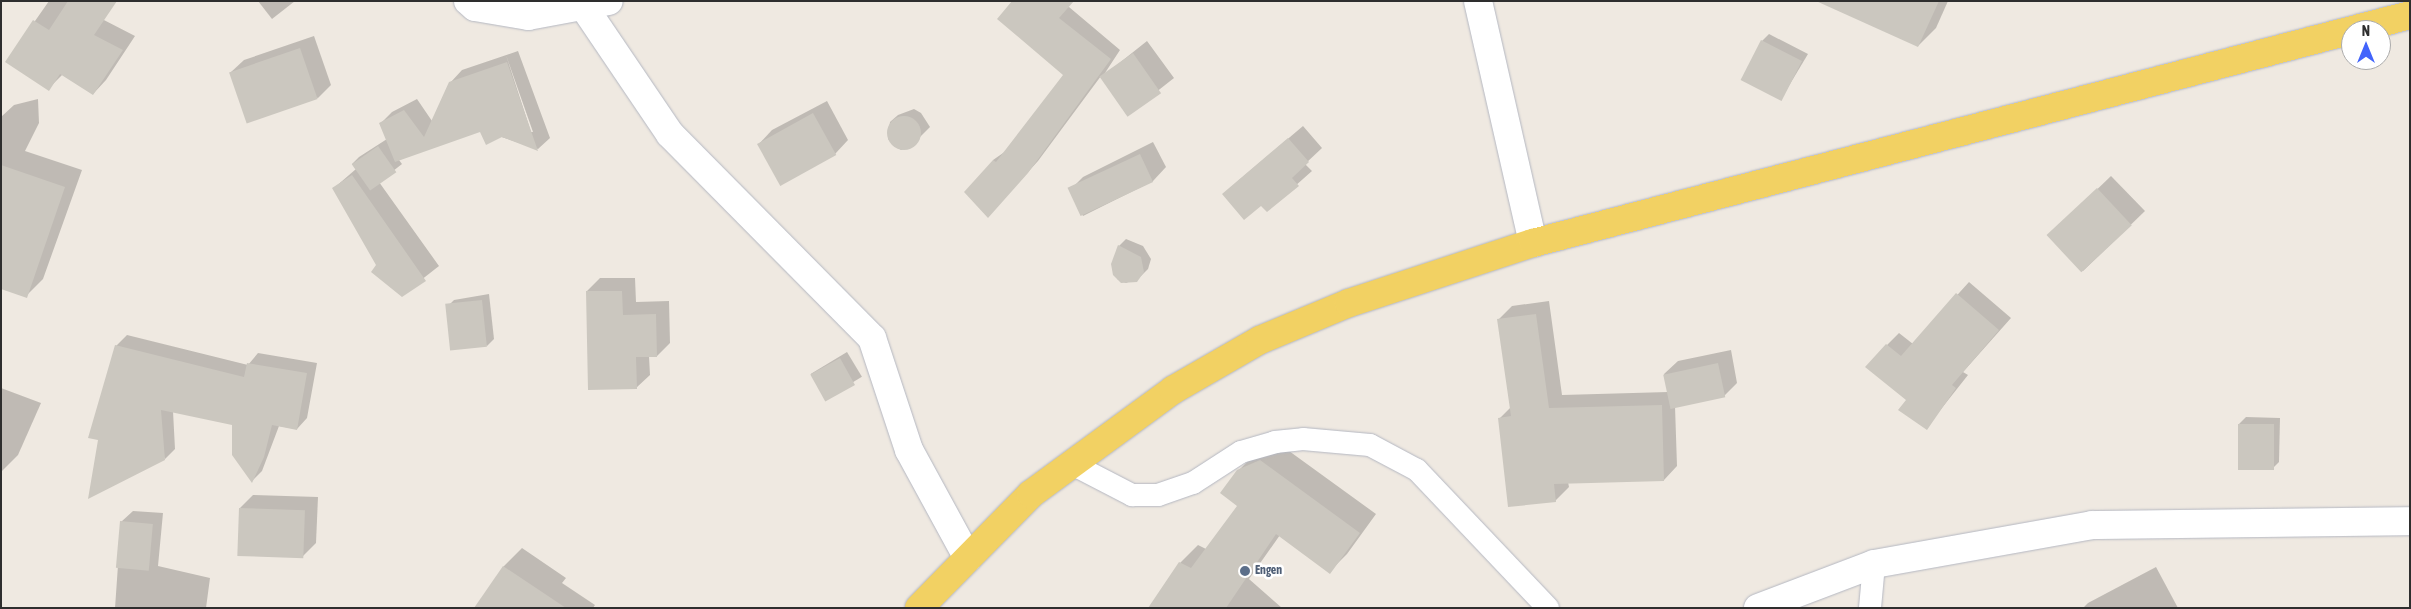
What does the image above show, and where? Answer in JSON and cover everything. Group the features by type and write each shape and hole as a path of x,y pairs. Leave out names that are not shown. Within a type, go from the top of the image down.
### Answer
{"main road":[{"path":"919,608 1031,494 1173,390 1260,340 1349,303 1533,243 2410,15"}],"street":[{"path":"468,1 475,7 528,16 597,4 670,134 872,338 909,450 968,558"},
{"path":"1478,1 1533,243"},
{"path":"1758,608 1874,564 2092,525 2410,521"}],"lane":[{"path":"1072,464 1132,495 1158,495 1192,482 1240,452 1275,442 1303,439 1370,445 1418,470 1548,608"},
{"path":"1870,608 1874,564"}],"building":[{"path":"68,1 117,1 94,35 123,50 93,95 60,74 49,91 5,62 33,20 49,30"},
{"path":"1012,1 1074,1 1059,18 1111,59 1028,173 988,218 964,192 993,160 996,162 1063,75 997,19"},
{"path":"1816,1 1939,1 1918,47"},
{"path":"1761,40 1802,61 1782,101 1741,80"},
{"path":"300,48 318,99 247,123 229,72"},
{"path":"1133,53 1161,93 1128,117 1099,77"},
{"path":"507,62 538,151 502,137 486,145 480,132 395,162 379,123 404,110 424,137 449,82"},
{"path":"813,113 836,155 780,186 757,144"},
{"path":"904,116 911,117 916,121 920,126 920,140 916,145 911,149 904,150 897,149 892,145 888,140 887,133 888,126 892,121 897,117"},
{"path":"1288,138 1309,162 1292,178 1299,186 1267,212 1261,206 1244,220 1222,194"},
{"path":"378,146 396,172 370,191 352,164"},
{"path":"1140,154 1153,182 1081,216 1067,188"},
{"path":"1,165 65,187 27,298 1,289"},
{"path":"352,175 426,281 402,297 371,272 376,265 332,188"},
{"path":"2097,188 2132,225 2081,272 2047,235"},
{"path":"1118,245 1141,257 1144,272 1137,282 1121,283 1113,275 1111,264"},
{"path":"586,291 622,291 623,315 656,314 657,357 636,357 637,389 588,390"},
{"path":"1956,293 1999,330 1952,385 1956,388 1927,430 1898,410 1906,400 1865,367 1886,344 1901,356"},
{"path":"482,300 487,347 450,351 445,304"},
{"path":"1536,314 1549,408 1662,405 1664,481 1554,484 1556,502 1508,507 1498,418 1511,416 1497,319"},
{"path":"115,345 244,377 247,363 307,373 297,430 272,425 264,457 252,483 232,455 232,425 161,410 165,460 88,499 98,440 88,438"},
{"path":"840,358 855,385 825,402 810,374"},
{"path":"1718,363 1725,397 1671,409 1663,375"},
{"path":"2238,424 2274,424 2274,470 2238,470"},
{"path":"1260,460 1360,533 1330,574 1276,534 1226,608 1148,608 1179,562 1191,568 1237,506 1220,493 1237,470"},
{"path":"239,508 305,510 303,558 237,556"},
{"path":"120,521 153,524 149,571 116,568"},
{"path":"503,566 566,608 474,608"}],"place":[{"name":"Engen","path":"1245,571"}]}
